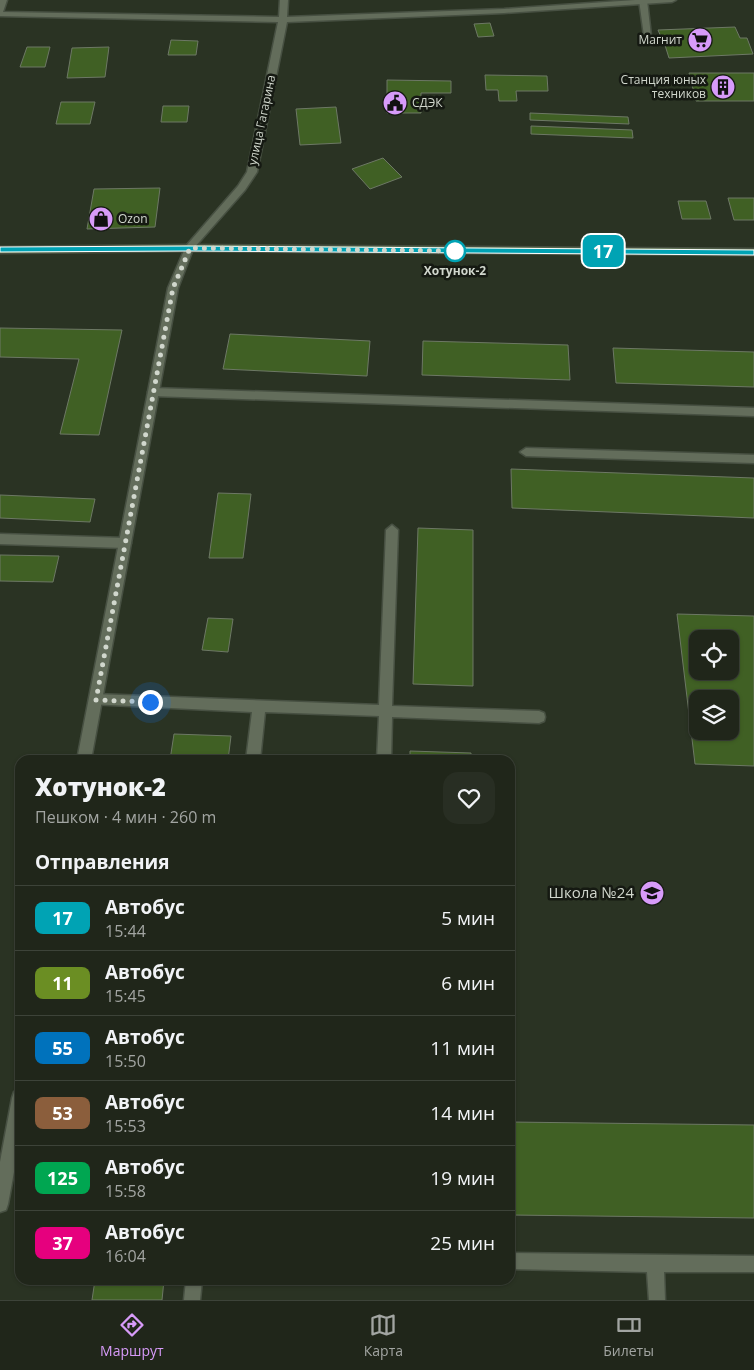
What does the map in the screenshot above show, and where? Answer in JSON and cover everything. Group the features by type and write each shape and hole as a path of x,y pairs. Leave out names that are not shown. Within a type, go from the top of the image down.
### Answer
{"main road":[{"path":"0,250 190,248 754,252"}],"street":[{"path":"0,10 3,0"},
{"name":"улица Гагарина","path":"85,755 173,288 190,248 242,188 252,172 283,20 284,0"},
{"path":"0,14 283,20 672,0"},
{"path":"643,1 649,43"},
{"path":"153,392 754,412"},
{"path":"526,452 754,459"},
{"path":"384,755 392,530"},
{"path":"0,539 125,543"},
{"path":"96,700 539,717"},
{"path":"253,755 259,706"},
{"path":"0,1201 15,1124"},
{"path":"515,1261 754,1264"},
{"path":"654,1264 658,1300"},
{"path":"192,1300 194,1285"}],"building":[{"path":"490,23 494,36 478,37 474,24"},
{"name":"Магнит","path":"735,27 740,38 747,38 753,54 669,58 664,42 654,43 652,37 661,37 658,30"},
{"path":"171,40 198,41 196,55 168,55"},
{"path":"27,47 50,47 45,67 20,67"},
{"path":"109,47 105,77 67,78 72,48"},
{"name":"Станция юных техников","path":"689,73 754,73 754,101 696,101"},
{"path":"485,75 547,76 548,91 516,91 517,101 499,101 498,90 486,90"},
{"path":"387,80 451,81 451,93 421,93 421,113 387,113"},
{"path":"61,102 95,102 90,124 56,124"},
{"path":"163,106 189,106 187,122 161,122"},
{"path":"336,107 341,143 300,145 296,109"},
{"path":"530,113 628,117 629,124 530,120"},
{"path":"531,126 632,130 633,138 531,134"},
{"path":"383,158 402,177 370,189 352,169"},
{"path":"160,188 155,227 87,229 94,189"},
{"path":"728,198 754,198 754,220 734,220"},
{"path":"678,201 706,201 711,219 682,219"},
{"path":"0,328 122,330 99,435 60,434 79,359 0,357"},
{"path":"230,334 370,341 367,376 223,369"},
{"path":"423,341 568,345 570,380 422,375"},
{"path":"613,348 754,352 754,387 616,383"},
{"path":"511,469 754,478 754,518 512,508"},
{"path":"218,493 251,494 243,558 209,558"},
{"path":"0,495 95,499 90,522 0,518"},
{"path":"418,528 473,530 473,686 413,684"},
{"path":"0,555 59,556 53,582 0,581"},
{"path":"677,614 754,616 754,766 695,764 692,740 739,740 739,690 689,690 689,714"},
{"path":"208,618 233,619 228,652 202,650"},
{"path":"174,734 231,736 229,755 171,755"},
{"path":"410,751 471,753 471,755 410,755"},
{"path":"515,1122 754,1125 754,1218 515,1215"},
{"path":"94,1285 164,1285 162,1300 92,1300"}],"bus line":[{"name":"17","path":"0,250 190,248 754,252"}],"place":[{"name":"Магнит","path":"700,40"},
{"name":"Станция юных техников","path":"723,87"},
{"name":"СДЭК","path":"395,103"},
{"name":"Ozon","path":"101,219"},
{"name":"Хотунок-2","path":"455,251"},
{"name":"Школа №24","path":"652,893"}],"route":[{"path":"150,702 96,700 173,288 190,248 462,251 455,251"}]}
